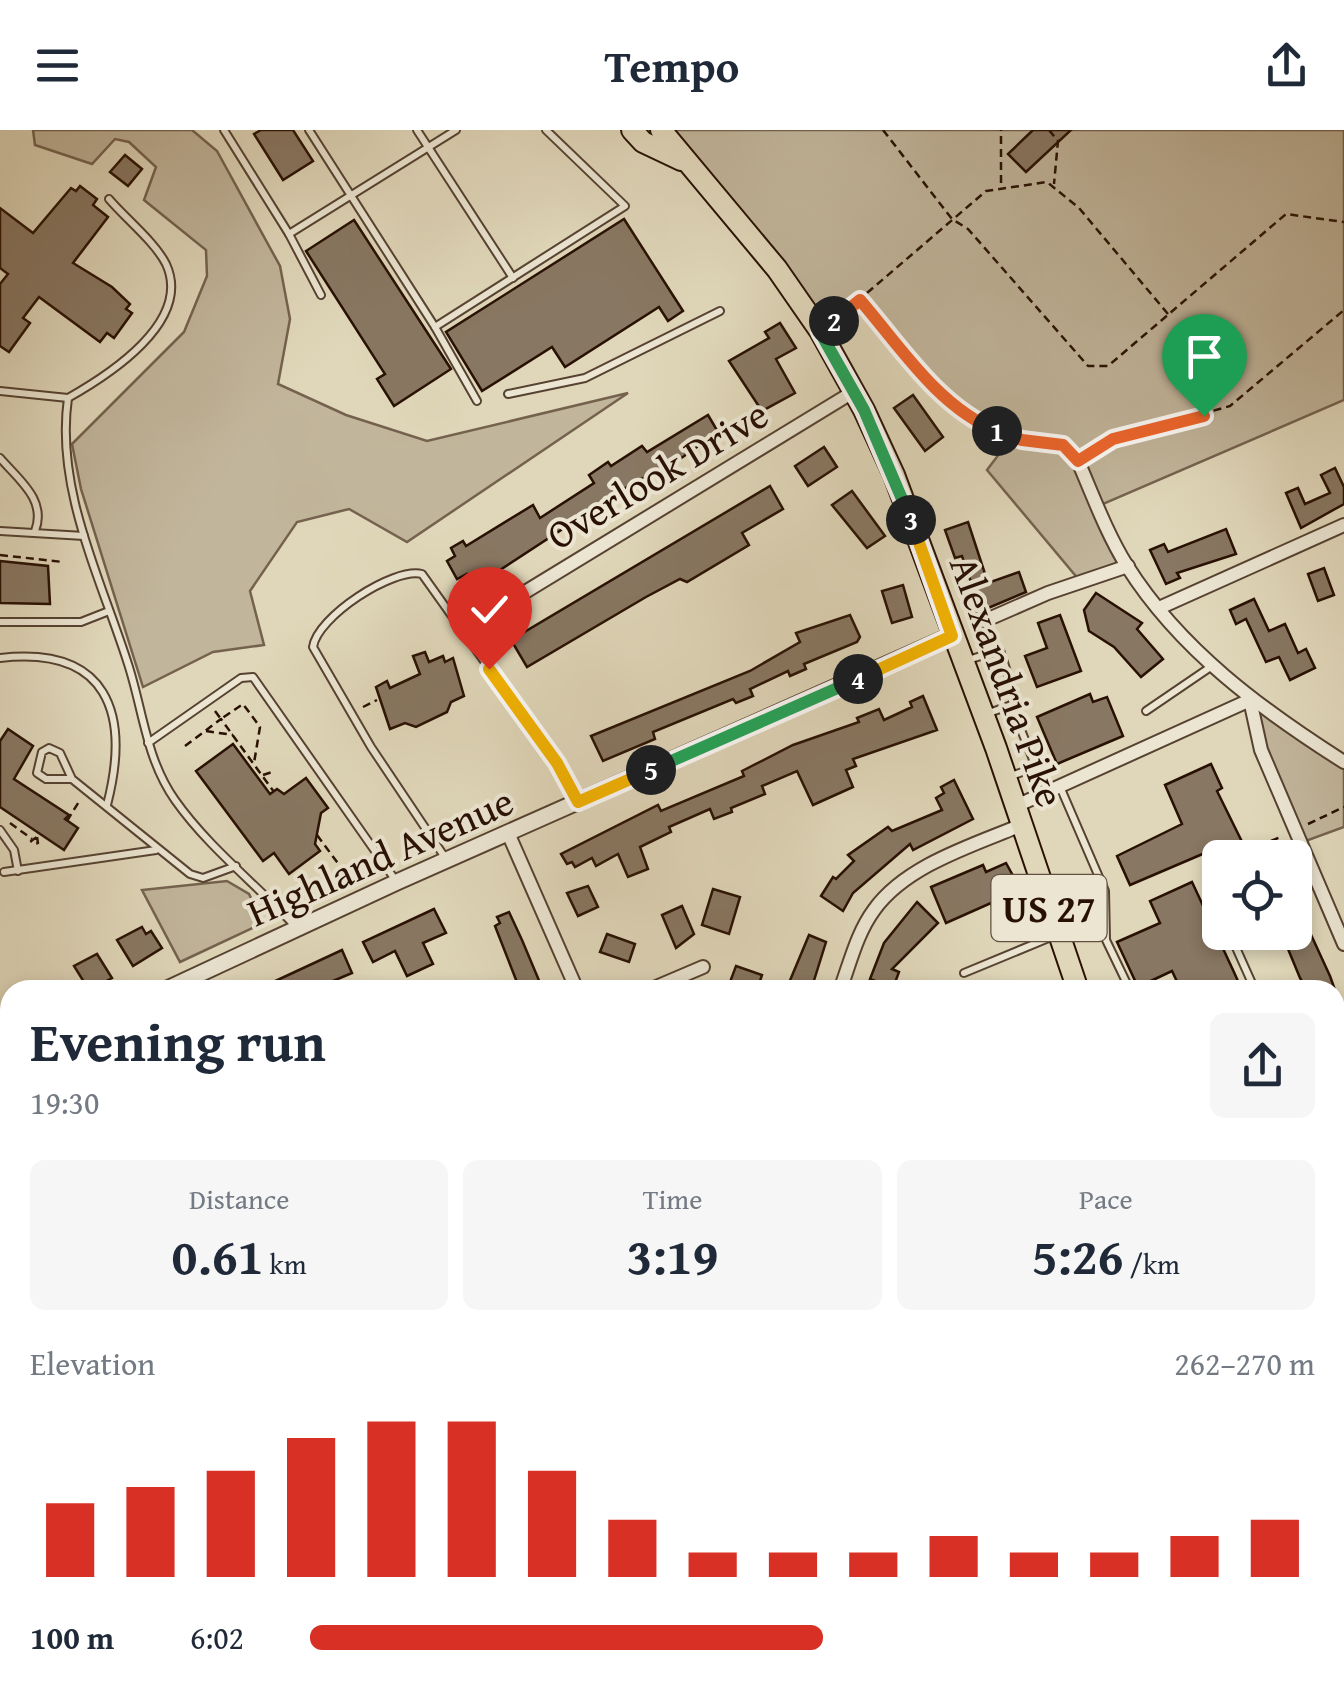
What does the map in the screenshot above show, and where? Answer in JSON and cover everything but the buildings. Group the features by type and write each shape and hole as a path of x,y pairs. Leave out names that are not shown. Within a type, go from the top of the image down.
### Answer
{"main road":[{"name":"Alexandria Pike","path":"632,130 643,142 682,160"},
{"name":"Alexandria Pike","path":"661,130 682,160 777,269 820,332 854,392 894,475 959,632 962,662 1020,815 1074,980"}],"street":[{"name":"Overlook Drive","path":"494,611 854,392"},
{"path":"1078,461 1128,566 1159,608 1250,700 1344,762"},
{"path":"1159,608 1344,524"},
{"path":"984,621 1048,592 1128,566"},
{"name":"Highland Avenue","path":"186,980 396,882 959,632"},
{"path":"844,980 862,928 890,892 920,871 1061,788 1250,700"},
{"path":"1250,700 1261,750 1343,937"},
{"path":"508,833 573,980"},
{"path":"672,980 702,967"}],"lane":[{"path":"224,130 289,234 321,294"},
{"path":"309,130 477,400"},
{"path":"417,130 513,278"},
{"path":"289,234 456,130"},
{"path":"435,327 624,206 546,130"},
{"path":"1,390 68,398 138,352 165,309 166,264 109,200"},
{"path":"820,332 860,300"},
{"path":"508,394 585,378 720,311"},
{"path":"68,398 64,430 84,536 148,743 174,798 297,928"},
{"path":"0,458 38,504 40,517 35,531"},
{"path":"0,531 22,536 35,531 65,538 84,536"},
{"path":"447,861 313,647 318,629 364,594 405,573 422,574 557,763 578,802"},
{"path":"0,622 81,622 109,611"},
{"path":"962,662 1000,650 1017,703 983,715"},
{"path":"0,658 60,658 80,667 98,684 118,742 107,804"},
{"path":"1146,711 1212,665"},
{"path":"148,743 248,676 258,682 396,882"},
{"path":"1006,778 1036,767 1010,705"},
{"path":"72,779 46,780 37,772 42,752 50,748 60,753 72,779 190,874 203,878 236,866"},
{"path":"1061,788 1105,890 1106,940 1125,980"},
{"path":"0,830 14,850 18,870"},
{"path":"4,872 156,850"},
{"path":"964,973 1057,934"},
{"path":"1237,950 1251,980"}],"path":[{"path":"883,130 952,218 974,236 1088,366 1108,366 1286,214 1344,222"},
{"path":"1002,130 998,164 1002,186"},
{"path":"1049,130 1058,141 1054,185"},
{"path":"1168,314 1079,208 1054,185 1002,186 986,191 860,300 916,367 965,414 1022,440 1063,445 1078,461 1113,439 1230,406 1344,310"},
{"path":"0,556 63,562"},
{"path":"353,712 378,700"},
{"path":"208,701 274,792"},
{"path":"185,746 243,704 260,727 254,764"},
{"path":"204,731 233,736"},
{"path":"262,776 275,770"},
{"path":"68,821 86,790"},
{"path":"4,820 32,838"},
{"path":"317,835 355,886"}],"shaded area":[{"path":"33,130 192,130 217,151 280,266 290,319 278,384 346,415 427,441 628,393 407,542 349,509 297,522 250,591 264,645 213,652 143,687 81,489 72,444 184,332 207,276 206,250 144,200 156,167 129,142 115,139 92,164 35,145"},
{"path":"661,130 1344,130 1344,400 1098,506 1128,566 1080,581 987,470 1012,437 988,426 947,396 860,300 820,331"},
{"path":"1250,700 1344,762 1344,827 1302,840 1278,790"},
{"path":"227,881 249,894 263,923 180,962 142,890"}],"route":[{"path":"489,669 557,763 578,802 952,636 894,475 864,410 820,332 860,300 916,367 965,414 1022,440 1063,445 1078,461 1113,439 1204,416"}]}
